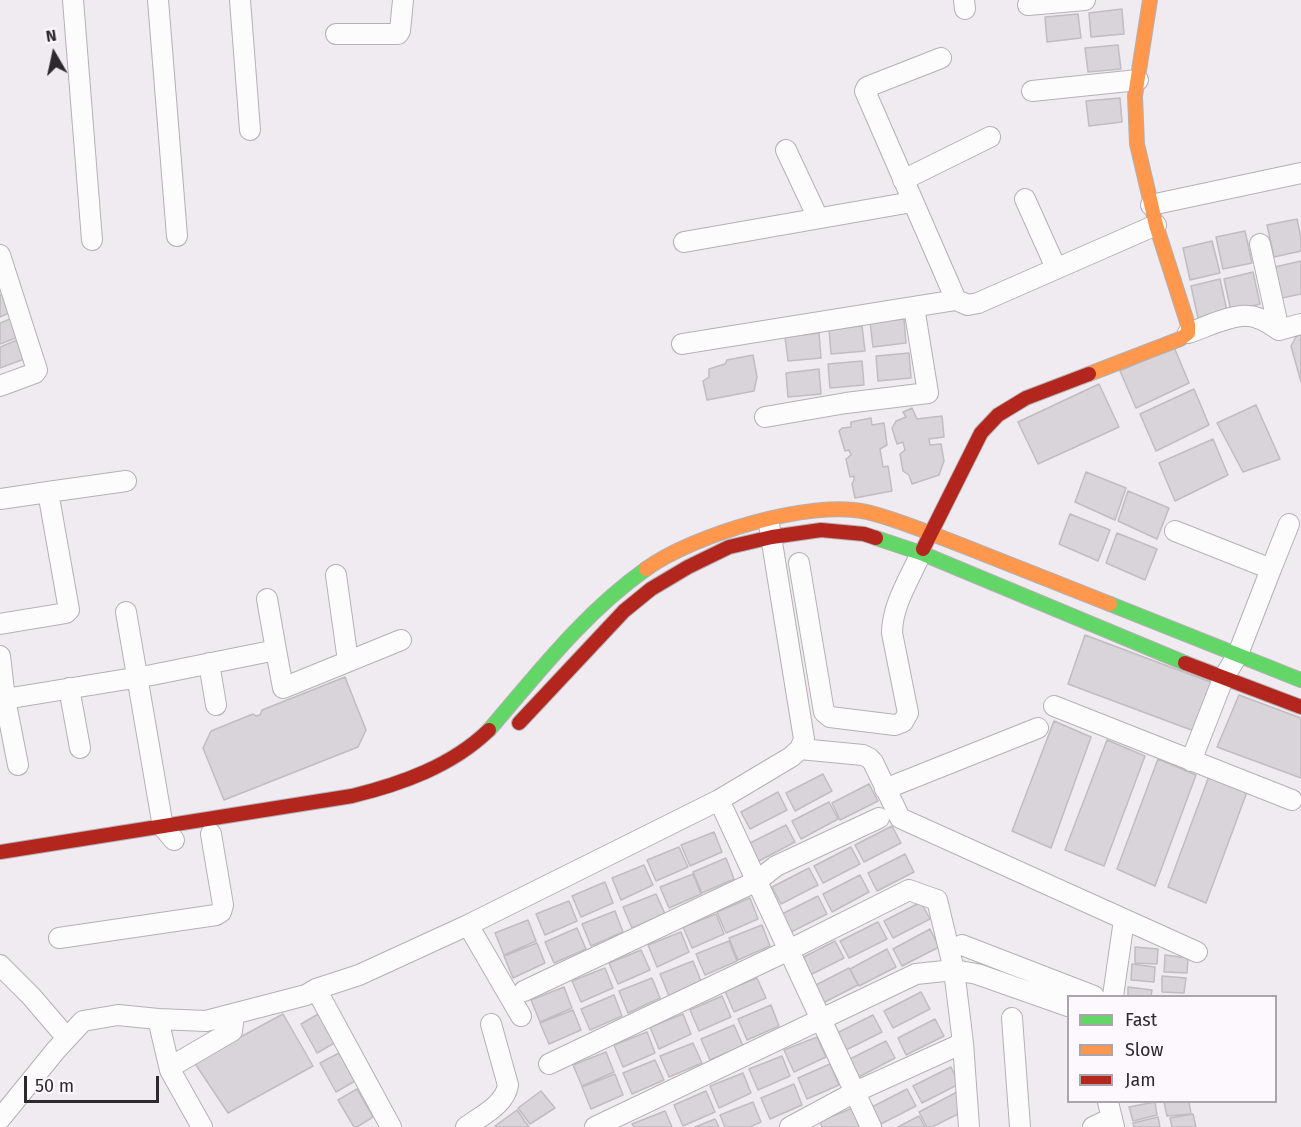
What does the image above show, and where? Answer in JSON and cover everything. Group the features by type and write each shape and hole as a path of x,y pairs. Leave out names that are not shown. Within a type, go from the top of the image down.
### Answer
{"street":[{"path":"73,0 92,240"},
{"path":"158,0 177,236"},
{"path":"240,0 250,130"},
{"path":"336,34 398,34 403,0"},
{"path":"1028,5 1085,0"},
{"path":"1150,0 1135,96 1137,144 1156,225 1188,325 1188,333"},
{"path":"941,58 867,87 865,91 956,300"},
{"path":"1032,91 1138,80"},
{"path":"903,180 990,137"},
{"path":"786,150 818,218"},
{"path":"1152,205 1301,173"},
{"path":"1024,199 1056,268"},
{"path":"684,242 912,202"},
{"path":"682,344 956,300 968,304 978,303 1156,225"},
{"path":"1260,244 1279,330"},
{"path":"0,255 37,370 35,373 0,386"},
{"path":"765,417 856,401 928,393 914,307"},
{"path":"799,563 824,712 830,717 895,725 903,722 908,713 892,633 895,611 981,432 998,415 1026,398 1180,339 1188,333 1238,317 1259,318 1279,330 1301,324"},
{"path":"0,499 126,481"},
{"path":"0,624 66,613 69,610 48,492"},
{"path":"0,852 170,837 393,786 458,756 487,732 583,621 620,586 651,565 723,532 770,527 842,510 866,513 932,534 1301,680"},
{"path":"1191,760 1223,679 1238,654 1289,525"},
{"path":"0,1119 83,1021 118,1015 158,1020 206,1021 306,995 316,989 359,975 468,925 719,800 791,757 800,750 804,739 770,527"},
{"path":"506,736 624,611 651,589 688,567 770,527 864,534 921,553 1223,679 1301,707"},
{"path":"1175,531 1271,569"},
{"path":"336,575 348,661"},
{"path":"267,599 283,688 401,640"},
{"path":"126,612 170,837"},
{"path":"3,700 276,650"},
{"path":"0,656 3,700 18,765"},
{"path":"209,663 216,705"},
{"path":"69,688 80,748"},
{"path":"1054,706 1292,800"},
{"path":"885,789 1038,728"},
{"path":"800,750 863,755 873,762 897,815 904,820 1197,952"},
{"path":"719,800 871,1127"},
{"path":"524,991 757,881 776,866 879,818"},
{"path":"59,938 216,915 221,912 223,905 212,834"},
{"path":"549,1064 789,950 909,890 937,900 954,970 963,1043 969,1127"},
{"path":"1113,995 1124,920"},
{"path":"468,925 521,1016"},
{"path":"962,945 1091,995"},
{"path":"0,965 68,1038"},
{"path":"596,1127 822,1021 916,974 954,970 977,974 1067,1006"},
{"path":"316,989 391,1127"},
{"path":"170,1070 172,1066 232,1031 234,1014"},
{"path":"1012,1018 1020,1127"},
{"path":"158,1020 170,1070 202,1127"},
{"path":"466,1127 502,1100 507,1093 508,1085 491,1024"},
{"path":"790,1127 855,1092 963,1043"},
{"path":"1093,1127 1112,1115"}],"building":[{"path":"1122,9 1124,34 1091,37 1089,13"},
{"path":"1078,14 1081,38 1047,42 1045,17"},
{"path":"1118,45 1121,69 1088,72 1085,48"},
{"path":"1120,98 1122,122 1089,126 1086,101"},
{"path":"1297,219 1301,251 1274,257 1267,225"},
{"path":"1245,231 1252,263 1223,269 1216,237"},
{"path":"1212,241 1220,273 1190,280 1183,248"},
{"path":"1301,261 1301,294 1282,298 1275,267"},
{"path":"1253,272 1260,304 1231,311 1224,279"},
{"path":"1220,279 1227,311 1198,318 1191,286"},
{"path":"5,293 11,312 0,317 0,295"},
{"path":"15,317 21,336 0,344 0,323"},
{"path":"904,319 906,343 873,347 870,322"},
{"path":"862,326 865,351 831,354 829,329"},
{"path":"1301,328 1301,382 1291,346"},
{"path":"819,333 821,358 788,361 785,337"},
{"path":"20,339 27,358 0,368 0,347"},
{"path":"1174,347 1189,383 1136,408 1120,371"},
{"path":"909,353 911,378 878,381 876,356"},
{"path":"753,355 757,377 754,391 707,400 703,381 709,377 709,369 725,364 727,360"},
{"path":"862,361 864,385 830,388 828,364"},
{"path":"819,369 821,394 788,397 786,373"},
{"path":"1099,384 1119,427 1038,464 1018,422"},
{"path":"1194,389 1209,425 1156,451 1140,414"},
{"path":"1256,405 1280,459 1243,472 1217,423"},
{"path":"912,408 917,419 942,416 944,437 929,439 930,445 941,444 944,461 939,475 912,484 909,475 903,471 900,454 905,450 903,442 897,444 892,428 896,421 906,417 903,412"},
{"path":"871,418 872,425 884,423 887,445 880,449 883,467 888,466 892,491 855,498 852,484 854,476 850,477 846,459 851,455 849,450 845,451 839,431 842,428 851,427 851,422"},
{"path":"1213,439 1228,475 1175,501 1159,463"},
{"path":"1086,472 1126,488 1115,520 1075,502"},
{"path":"1128,491 1169,508 1157,539 1118,521"},
{"path":"1070,514 1110,530 1098,561 1059,544"},
{"path":"1117,533 1157,549 1145,580 1106,563"},
{"path":"1085,635 1213,683 1194,731 1068,684"},
{"path":"345,677 366,730 358,747 224,800 203,748 211,731 253,714 260,715 262,710"},
{"path":"1239,695 1301,718 1301,778 1217,747"},
{"path":"1054,721 1091,737 1051,848 1012,831"},
{"path":"1107,740 1145,756 1104,866 1065,850"},
{"path":"1158,759 1196,775 1155,886 1117,869"},
{"path":"823,774 832,791 795,811 786,793"},
{"path":"1209,776 1247,792 1206,903 1168,887"},
{"path":"869,784 878,801 840,820 832,803"},
{"path":"778,792 787,810 750,829 741,812"},
{"path":"829,802 838,819 801,839 792,821"},
{"path":"786,825 795,842 757,862 748,844"},
{"path":"892,826 901,843 864,862 855,845"},
{"path":"714,832 722,852 690,866 681,845"},
{"path":"679,847 688,867 656,881 647,860"},
{"path":"851,847 860,864 823,883 814,866"},
{"path":"905,854 914,872 877,891 868,873"},
{"path":"726,858 734,879 702,893 693,872"},
{"path":"644,865 653,885 621,900 612,878"},
{"path":"809,868 818,885 781,904 772,887"},
{"path":"693,874 701,894 669,908 660,887"},
{"path":"860,875 869,892 832,912 823,894"},
{"path":"605,882 613,903 581,917 572,896"},
{"path":"656,894 665,914 632,928 623,907"},
{"path":"818,896 827,914 789,933 780,915"},
{"path":"750,898 758,919 726,933 717,912"},
{"path":"569,901 577,921 545,935 536,914"},
{"path":"921,902 930,919 893,938 884,921"},
{"path":"615,911 623,932 591,946 582,924"},
{"path":"716,914 724,934 692,948 683,927"},
{"path":"528,920 536,941 504,955 495,933"},
{"path":"878,922 887,939 849,958 840,941"},
{"path":"762,925 770,946 738,960 729,938"},
{"path":"577,928 586,949 554,963 545,942"},
{"path":"930,929 939,947 902,966 893,949"},
{"path":"681,932 689,952 657,967 648,945"},
{"path":"729,941 737,961 705,975 696,954"},
{"path":"835,941 844,958 806,977 798,960"},
{"path":"537,943 545,963 513,978 504,956"},
{"path":"1135,947 1158,949 1157,964 1135,963"},
{"path":"887,949 896,967 859,986 850,969"},
{"path":"641,950 650,970 618,984 609,963"},
{"path":"1165,955 1188,958 1187,973 1164,972"},
{"path":"693,961 701,981 669,996 660,974"},
{"path":"1132,964 1155,967 1154,982 1131,980"},
{"path":"605,968 613,988 581,1002 572,981"},
{"path":"849,968 858,985 821,1004 812,987"},
{"path":"1162,976 1186,978 1184,993 1162,992"},
{"path":"652,978 660,998 628,1013 619,991"},
{"path":"757,978 766,998 734,1012 725,991"},
{"path":"564,987 572,1008 540,1022 531,1000"},
{"path":"1128,987 1152,990 1151,995 1128,995"},
{"path":"921,992 930,1009 893,1028 884,1011"},
{"path":"614,995 622,1016 590,1030 581,1009"},
{"path":"722,996 731,1017 699,1031 690,1010"},
{"path":"771,1005 779,1026 747,1040 738,1019"},
{"path":"573,1010 581,1030 549,1044 540,1023"},
{"path":"320,1013 336,1042 317,1053 301,1024"},
{"path":"283,1014 313,1066 228,1113 194,1062"},
{"path":"683,1014 691,1034 659,1049 650,1027"},
{"path":"873,1015 882,1032 844,1051 835,1034"},
{"path":"935,1019 944,1036 906,1055 898,1038"},
{"path":"734,1025 743,1046 710,1060 701,1039"},
{"path":"647,1032 655,1053 623,1067 614,1045"},
{"path":"817,1037 826,1057 794,1072 784,1050"},
{"path":"886,1041 895,1058 857,1078 848,1060"},
{"path":"693,1043 702,1063 669,1077 660,1056"},
{"path":"606,1052 614,1072 582,1086 573,1065"},
{"path":"339,1053 355,1081 336,1092 320,1063"},
{"path":"782,1056 790,1076 758,1090 749,1069"},
{"path":"655,1060 664,1080 632,1094 623,1073"},
{"path":"830,1064 839,1085 807,1099 798,1078"},
{"path":"951,1067 959,1084 922,1103 913,1086"},
{"path":"743,1073 751,1093 719,1108 710,1086"},
{"path":"615,1074 623,1095 591,1109 582,1087"},
{"path":"794,1084 802,1105 770,1119 761,1098"},
{"path":"357,1089 373,1117 354,1127 338,1100"},
{"path":"907,1089 916,1106 879,1125 870,1108"},
{"path":"541,1091 555,1108 530,1124 518,1108"},
{"path":"706,1091 715,1112 683,1126 674,1105"},
{"path":"957,1092 966,1110 932,1127 927,1127 919,1112"},
{"path":"753,1102 761,1122 750,1127 725,1127 720,1115"},
{"path":"1155,1103 1157,1115 1133,1121 1129,1107"},
{"path":"1164,1103 1189,1103 1191,1114 1167,1116"},
{"path":"853,1108 861,1127 822,1127 820,1121"},
{"path":"517,1110 529,1127 495,1126"},
{"path":"665,1111 672,1127 634,1127 632,1124"},
{"path":"1193,1114 1196,1127 1172,1127 1170,1118"},
{"path":"919,1116 925,1127 898,1127"},
{"path":"1158,1117 1160,1127 1134,1127 1133,1123"},
{"path":"715,1119 719,1127 695,1127"}],"traffic: fast":[{"path":"876,538 921,553 1185,663"},
{"path":"489,730 582,624 623,586 646,569"},
{"path":"1110,604 1301,680"}],"traffic: slow":[{"path":"1089,374 1180,339 1188,333 1188,325 1156,225 1137,144 1135,96 1150,0"},
{"path":"646,569 692,544 753,523 784,515 843,509 867,512 904,523 1110,604"}],"traffic: jam":[{"path":"923,549 981,433 998,415 1026,398 1089,374"},
{"path":"519,723 624,611 651,589 688,567 729,547 772,537 821,530 864,534 876,538"},
{"path":"1185,663 1301,707"},
{"path":"0,852 352,796 389,786 442,764 459,754 489,730"}]}
